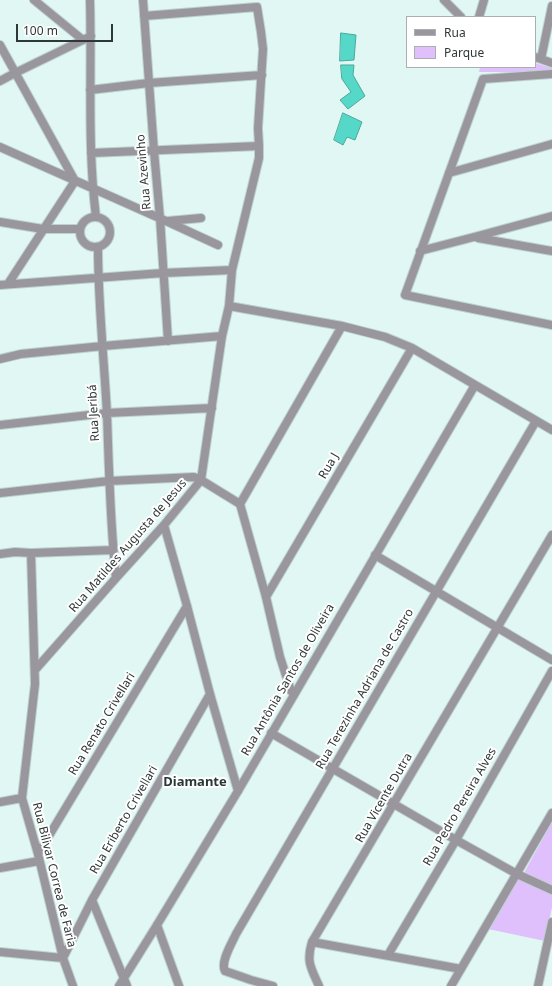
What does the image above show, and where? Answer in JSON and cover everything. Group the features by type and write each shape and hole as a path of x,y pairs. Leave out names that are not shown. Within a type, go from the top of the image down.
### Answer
{"street":[{"path":"34,0 83,40"},
{"path":"90,0 91,153 92,188 96,217"},
{"name":"Rua Azevinho","path":"144,0 154,151 163,220 163,273 168,341"},
{"path":"444,0 460,16"},
{"path":"480,16 484,0"},
{"path":"552,6 538,58 552,63"},
{"name":"Rua Matildes Augusta de Jesus","path":"35,670 164,525 201,480 222,336 229,306 232,270 259,158 258,128 263,48 258,7 144,16"},
{"path":"0,81 91,36"},
{"path":"0,45 75,181"},
{"path":"552,74 483,79 405,295 552,325"},
{"path":"90,90 149,83 262,75"},
{"path":"449,173 552,144"},
{"path":"91,153 259,146"},
{"path":"0,147 218,245"},
{"path":"4,284 75,181"},
{"path":"420,251 552,216"},
{"path":"92,217 96,217 108,224 110,233 106,242 98,247 93,247 84,243 79,234 81,225 84,221 92,217"},
{"path":"163,220 201,218"},
{"path":"0,222 43,229 80,229"},
{"path":"474,237 552,251"},
{"name":"Rua Jeribá","path":"98,247 98,278 107,413 109,481 116,578"},
{"path":"4,284 163,273 232,270"},
{"path":"229,306 342,326 384,337 412,348 552,430"},
{"path":"240,504 342,326"},
{"path":"0,359 21,354 222,336"},
{"name":"Rua J","path":"266,597 412,348"},
{"name":"Rua Antônia Santos de Oliveira","path":"119,986 126,982 157,925 238,791 475,385"},
{"path":"0,425 107,413 212,408"},
{"name":"Rua Terezinha Adriana de Castro","path":"273,986 225,971 223,965 226,955 236,934 536,420"},
{"path":"0,493 109,481 194,477 240,504 266,597 280,657 291,692 294,694"},
{"path":"164,525 238,791"},
{"name":"Rua Vicente Dutra","path":"312,942 552,535"},
{"path":"0,554 15,552 30,553 113,550"},
{"name":"Rua Bilivar Correa de Faria","path":"30,553 35,684 22,798 39,858 63,958 73,986"},
{"path":"375,555 552,660"},
{"name":"Rua Renato Crivellari","path":"39,858 187,606"},
{"name":"Rua Pedro Pereira Alves","path":"388,955 456,840 552,671"},
{"name":"Rua Eriberto Crivellari","path":"63,958 92,900 210,694"},
{"path":"271,733 456,840 517,874 552,890"},
{"path":"0,802 22,798"},
{"path":"452,986 552,813"},
{"path":"0,868 39,858"},
{"path":"92,900 126,982"},
{"path":"538,986 550,946 552,922"},
{"path":"157,925 179,986"},
{"path":"319,986 309,961 312,942 461,969"},
{"path":"0,952 63,958"}],"green space":[{"path":"536,63 552,68 552,72 479,72 480,68 536,68"},
{"path":"552,822 552,885 524,873"},
{"path":"517,878 552,893 552,907 545,941 488,929"}],"shaded area":[{"path":"341,33 356,35 354,60 340,61"},
{"path":"341,65 354,65 353,75 365,96 348,109 340,100 351,92 342,79"},
{"path":"343,113 362,122 355,140 347,137 343,145 334,140"}],"district":[{"name":"Diamante","path":"195,782"}]}
